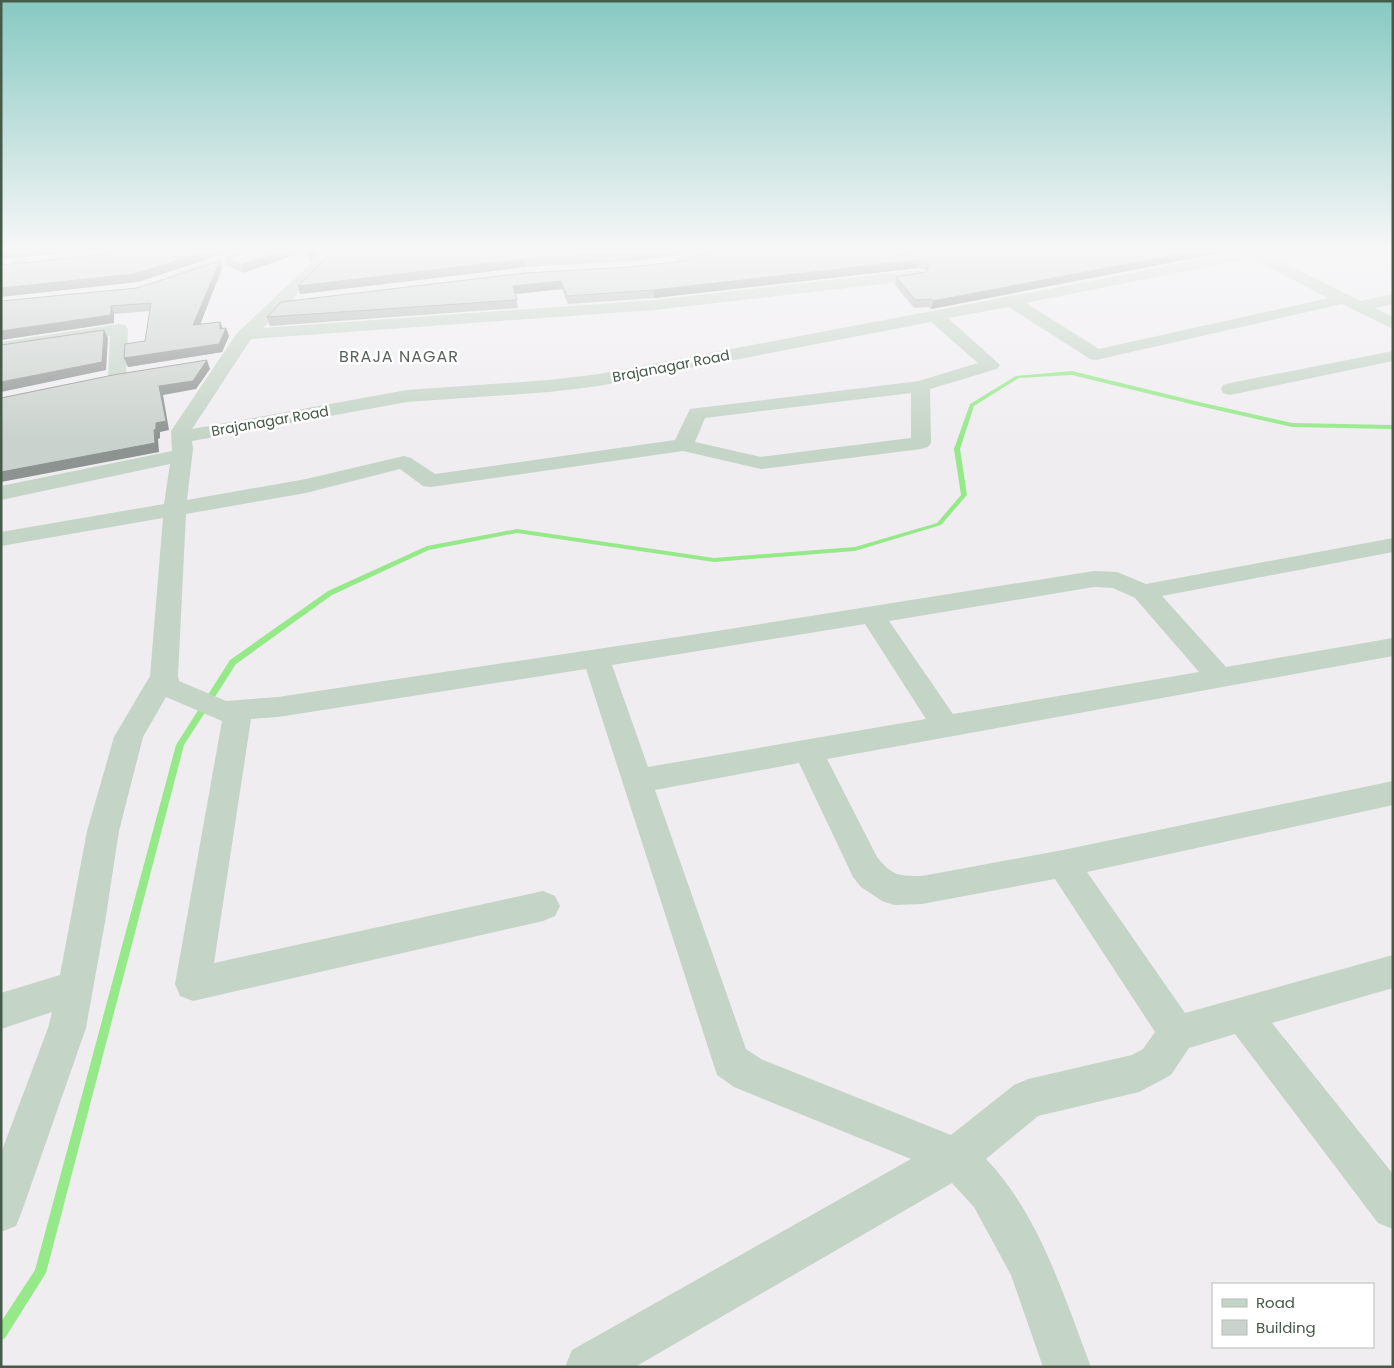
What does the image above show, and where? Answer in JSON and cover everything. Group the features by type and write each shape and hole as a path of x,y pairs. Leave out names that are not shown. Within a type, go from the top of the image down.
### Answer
{"street":[{"path":"1,1211 67,1028 103,831 129,737 166,681 175,509 182,446 181,431 218,361 246,334 275,313"},
{"path":"246,334 544,313"},
{"name":"Brajanagar Road","path":"1,493 182,446 407,396 549,386 599,380 951,313"},
{"path":"1030,313 1096,355 1304,313"},
{"path":"1371,313 1393,324"},
{"path":"684,445 697,413 921,386 991,366 935,316"},
{"path":"1,347 119,329 127,375 98,380"},
{"path":"1230,389 1393,356"},
{"path":"1,539 306,486 404,462 431,481 684,445 761,464 922,443 921,386"},
{"path":"1144,592 1393,545"},
{"path":"166,681 231,710 288,706 1094,579 1117,580 1144,592 1220,678"},
{"path":"872,615 946,726"},
{"path":"637,781 1393,647"},
{"path":"596,658 731,1062 748,1073 956,1157 989,1192 1029,1264 1067,1367"},
{"path":"231,710 193,984 543,906"},
{"path":"808,751 864,868 873,877 894,891 922,890 1063,864 1393,793"},
{"path":"1063,864 1178,1033"},
{"path":"589,1367 956,1157 1028,1099 1139,1073 1157,1062 1178,1033 1393,971"},
{"path":"1,1011 75,987"},
{"path":"1242,1014 1393,1208"}],"building":[{"path":"1,313 111,313 111,315 1,331"},
{"path":"149,313 198,313 193,325 220,322 220,329 226,328 219,344 124,358 125,344 145,341"},
{"path":"271,313 328,313 267,317"},
{"path":"104,330 102,362 1,382 1,345"},
{"path":"207,360 193,381 159,386 166,421 156,423 156,429 154,430 155,443 1,472 1,398 113,375"}],"waterway":[{"path":"1,1334 40,1273 180,745 233,662 330,593 427,548 517,531 714,560 855,549 939,524 964,495 957,449 972,405 1018,377 1072,373 1292,425 1393,427"}],"district":[{"name":"BRAJA NAGAR","path":"399,356"}]}
